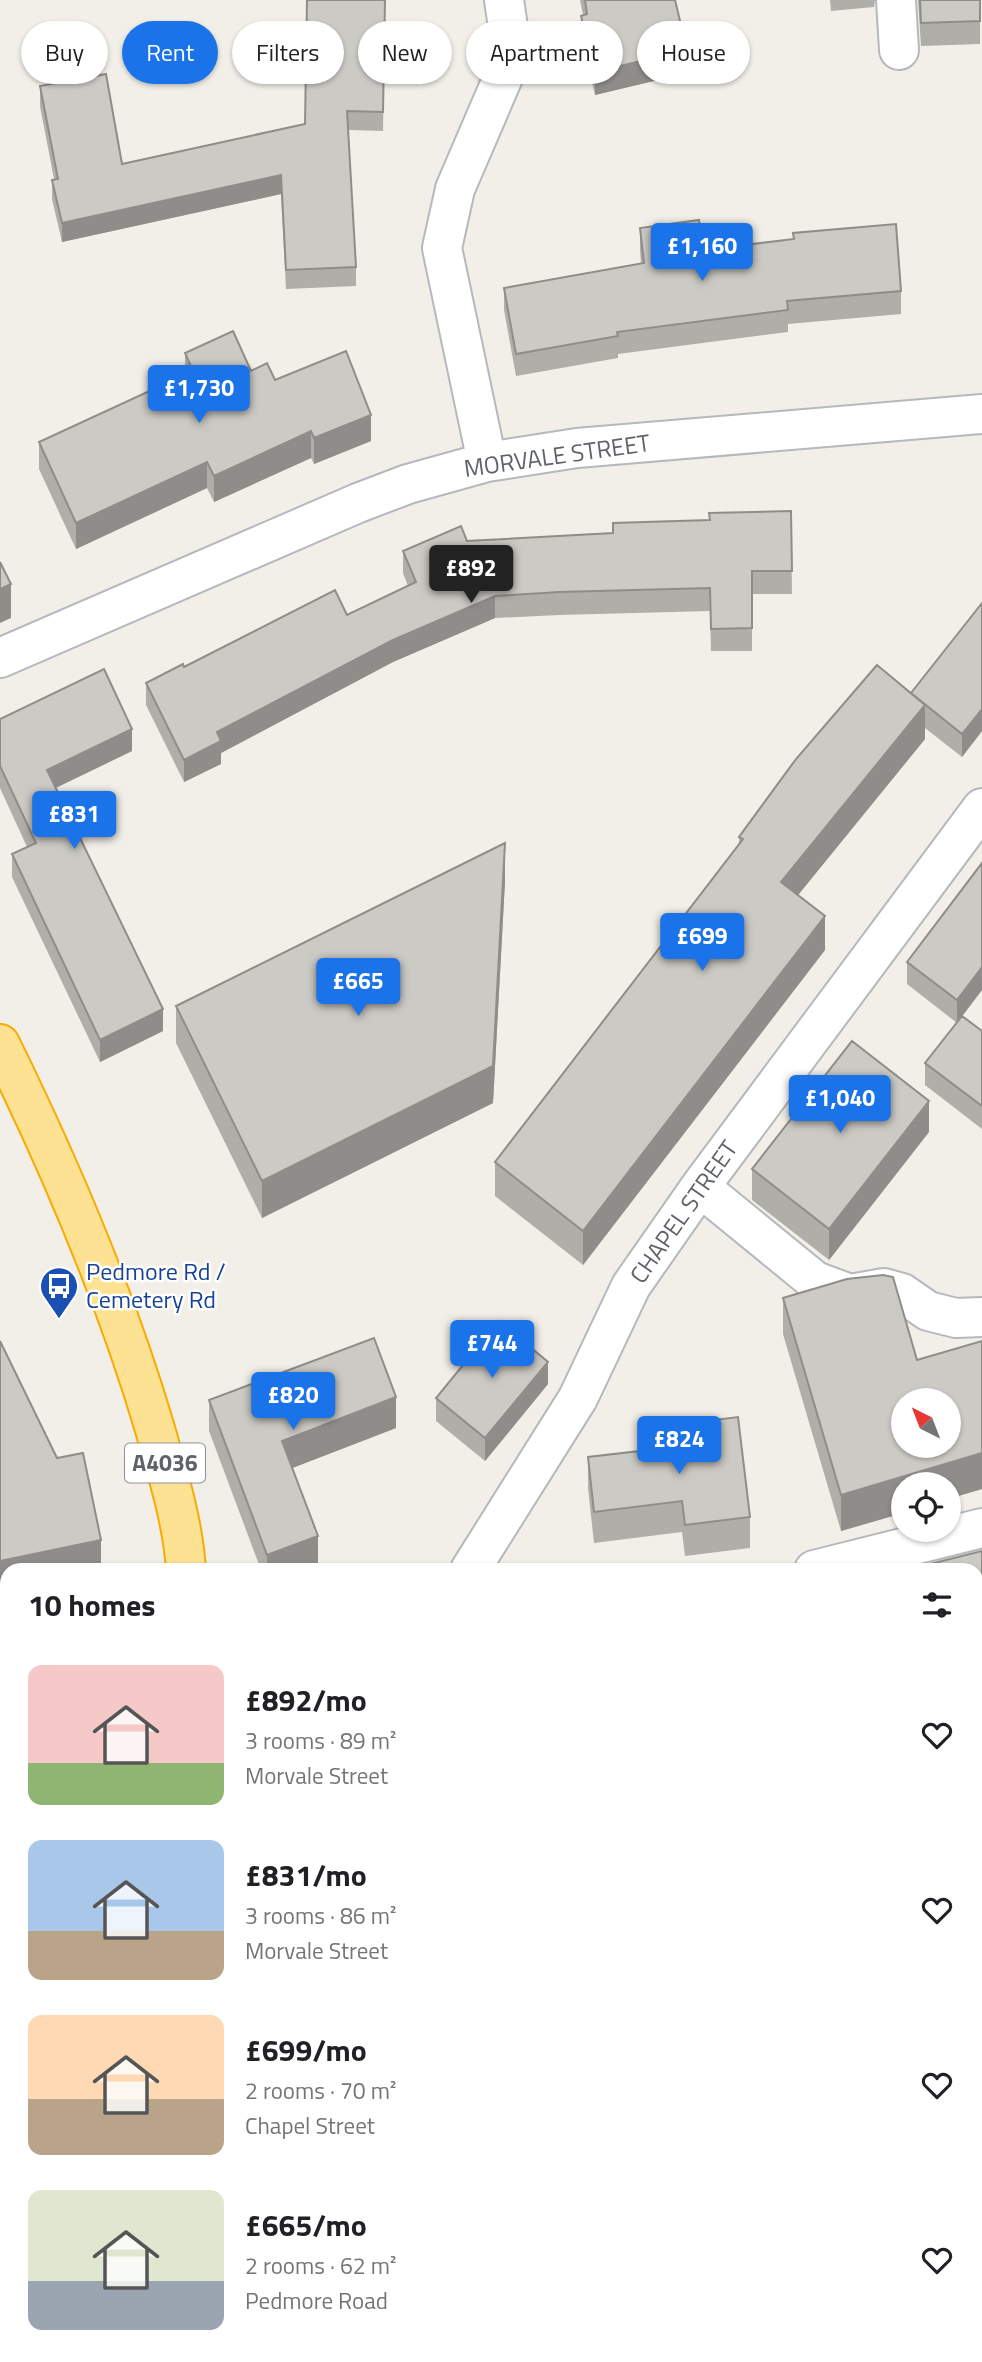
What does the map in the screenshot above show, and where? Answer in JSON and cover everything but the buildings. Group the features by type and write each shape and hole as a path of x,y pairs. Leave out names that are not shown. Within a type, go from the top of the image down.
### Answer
{"highway":[{"name":"A4036","path":"0,1044 48,1142 134,1359 172,1487 185,1563"}],"street":[{"path":"487,462 442,248 455,189 504,75 508,27 504,0"},
{"path":"896,0 898,50"},
{"name":"MORVALE STREET","path":"0,658 359,503 408,484 487,462 577,448 982,414"},
{"name":"CHAPEL STREET","path":"474,1563 578,1398 631,1286 700,1187 982,808"},
{"path":"700,1187 814,1281 850,1294 884,1288 902,1293 928,1311 956,1318 982,1317"},
{"path":"842,1563 982,1528"}],"place":[{"name":"Pedmore Rd / Cemetery Rd","path":"59,1320"}]}
